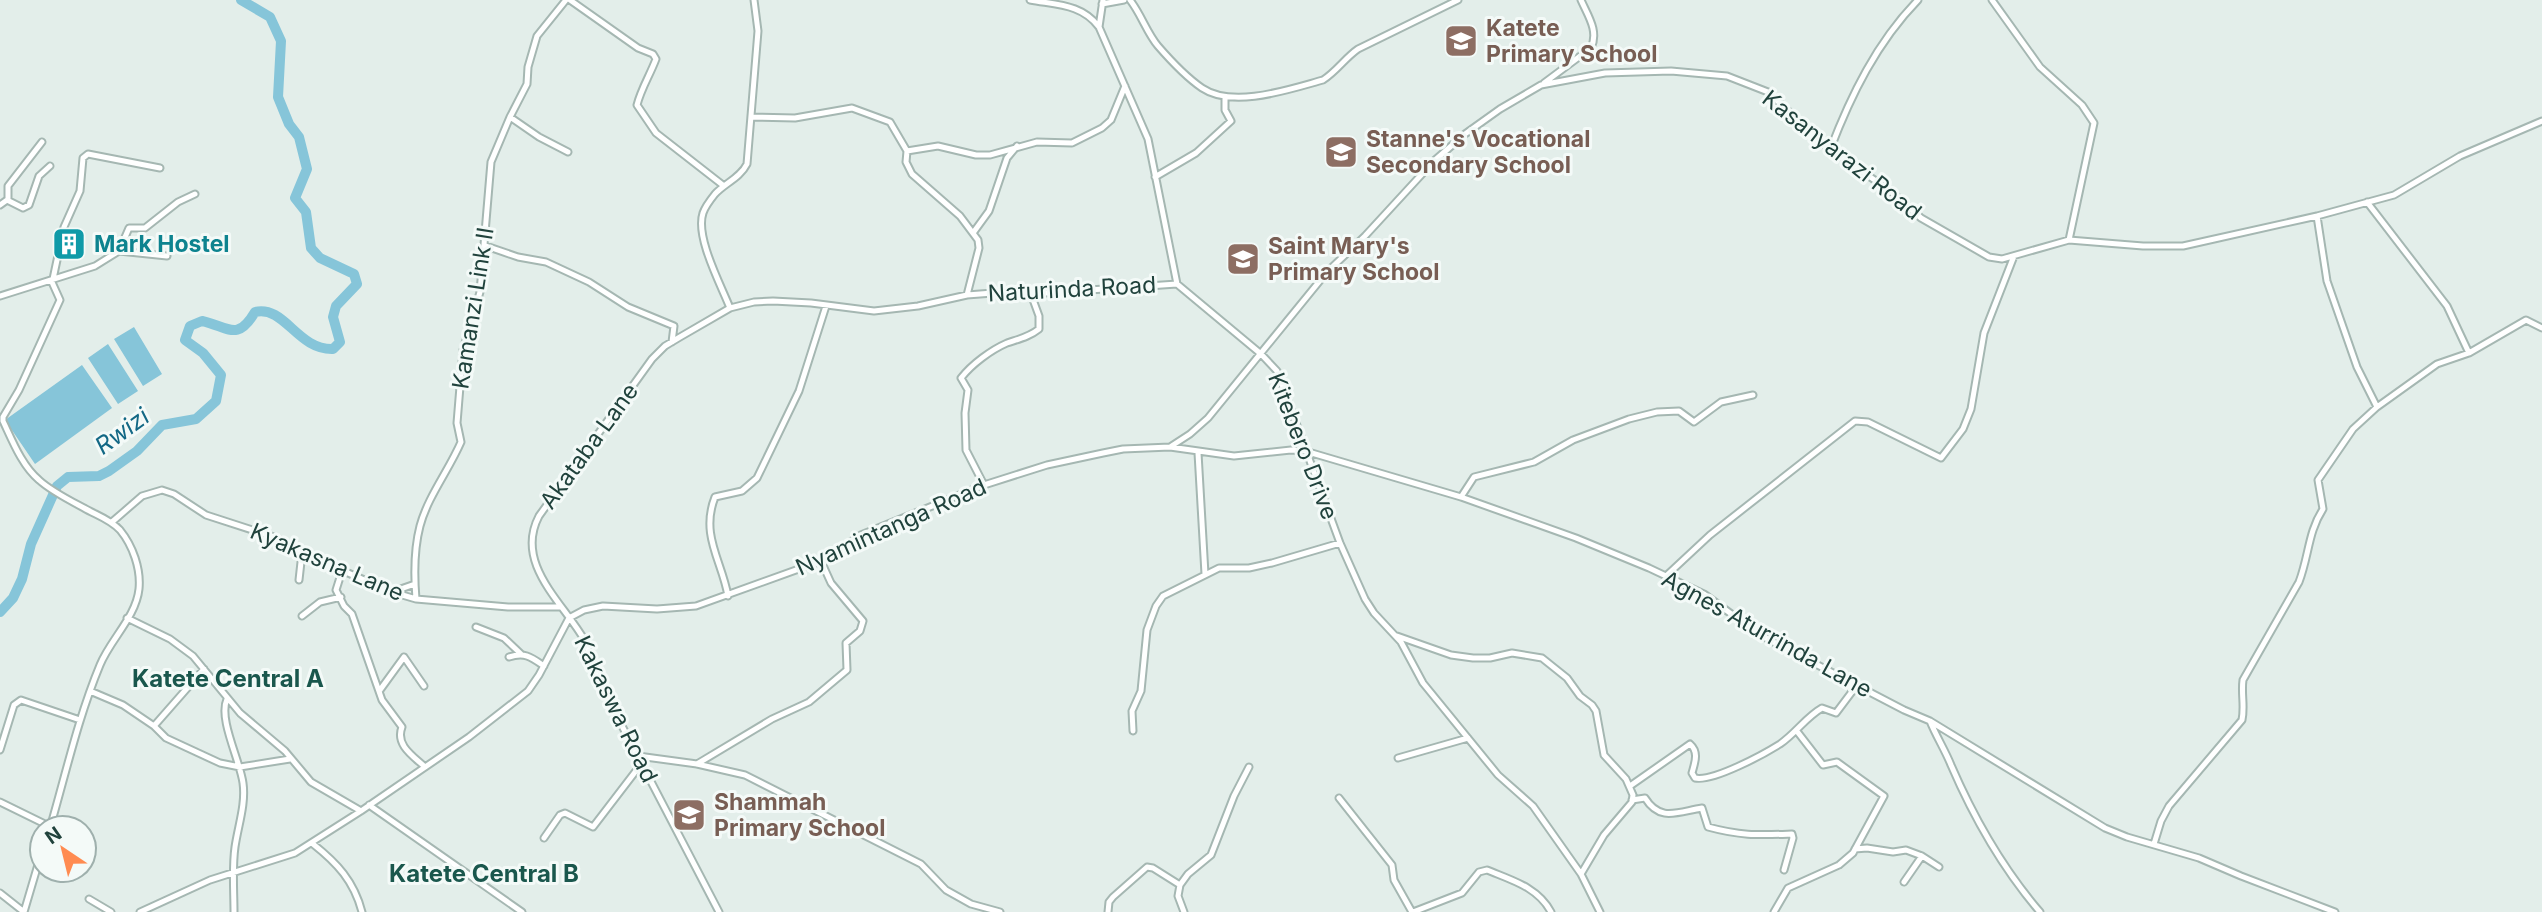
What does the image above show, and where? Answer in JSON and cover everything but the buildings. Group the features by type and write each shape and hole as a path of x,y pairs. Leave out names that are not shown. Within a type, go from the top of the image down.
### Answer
{"street":[{"name":"Kamanzi Link II","path":"416,598 420,526 461,442 457,423 463,350 480,292 486,246 491,162 527,84 528,67 537,36 545,23 568,0"},
{"path":"568,0 638,48 653,54 656,59 636,106 656,133 724,186"},
{"path":"730,308 701,228 703,213 716,192 743,172 747,164 758,31 754,0"},
{"path":"1030,0 1082,10 1092,17 1099,27 1148,139 1177,284"},
{"path":"1099,27 1102,2 1124,0"},
{"path":"1130,0 1157,45 1202,88 1234,99 1323,80 1335,73 1349,55 1358,49 1458,0"},
{"path":"1541,85 1591,48 1595,40 1593,27 1581,0"},
{"path":"1830,150 1844,112 1882,44 1903,15 1918,0"},
{"path":"1992,0 2040,68 2082,105 2094,123 2069,240"},
{"name":"Kasanyarazi Road","path":"1261,354 1327,272 1365,236 1434,161 1491,115 1541,85 1605,74 1671,71 1727,76 1768,92 1830,150 1888,188 1920,218 1989,257 2002,259 2069,240 2169,247 2204,243 2317,216 2395,195 2460,156 2542,121"},
{"path":"907,151 938,146 983,155 1037,142 1072,143 1102,128 1111,120 1118,109 1125,86"},
{"path":"1156,177 1196,153 1231,121 1225,110 1226,97"},
{"path":"752,117 795,118 852,108 890,122 907,151 906,162 912,174 942,198 973,233 979,248 967,295"},
{"path":"510,117 568,152"},
{"path":"8,200 8,186 41,142"},
{"path":"973,233 989,212 1007,158 1017,146"},
{"path":"55,814 90,691 101,662 127,618 139,590 137,568 129,542 112,522 63,496 35,476 26,464 3,417 19,390 60,300 52,279 64,226 80,191 83,158 88,154 160,168"},
{"path":"8,200 23,208 29,205 39,176 50,166"},
{"path":"119,251 129,228 145,228 178,202 195,194"},
{"path":"0,205 8,200"},
{"path":"2367,202 2448,306 2469,353"},
{"path":"2317,216 2327,281 2357,367 2377,407"},
{"path":"486,246 518,257 546,262 589,282 628,307 674,326 672,342"},
{"path":"0,296 95,266 119,251 167,256"},
{"path":"1666,576 1710,535 1855,421 1867,422 1941,458 1963,429 1971,409 1984,334 2015,256"},
{"name":"Kitebero Drive","path":"1177,284 1278,371 1340,543 1365,599 1374,614 1395,635 1423,683 1498,775 1533,806 1581,874 1600,912"},
{"name":"Naturinda Road","path":"826,306 874,311 918,306 967,295 1031,294 1177,284"},
{"path":"984,485 967,450 965,413 968,390 961,378 990,353 1006,344 1031,336 1039,329 1039,316 1031,294"},
{"name":"Akataba Lane","path":"569,618 545,585 535,560 531,544 533,528 652,359 672,342 730,308 773,300 826,306"},
{"path":"728,596 726,581 714,555 710,536 712,504 715,497 742,491 757,478 799,391 826,306"},
{"path":"2154,844 2169,806 2242,720 2245,707 2243,680 2299,582 2313,525 2323,509 2318,480 2353,429 2377,407 2437,364 2469,353 2526,320 2542,328"},
{"path":"1170,447 1208,418 1261,354"},
{"path":"1461,498 1474,477 1534,462 1573,440 1629,419 1657,412 1679,411 1694,422 1721,402 1753,396"},
{"name":"Agnes Aturrinda Lane","path":"1170,447 1234,456 1306,451 1461,498 1576,538 1704,594 1760,635 1930,721 2105,828 2199,858 2335,912"},
{"name":"Nyamintanga Road","path":"569,618 583,610 603,606 657,609 696,606 821,561 861,535 984,485 1103,453 1123,449 1170,447"},
{"path":"1198,453 1205,574"},
{"name":"Kyakasna Lane","path":"112,522 142,496 162,491 174,494 206,515 277,538 342,571 392,592 416,598 508,607 560,607"},
{"path":"1133,731 1132,711 1141,691 1147,630 1156,606 1163,597 1219,568 1249,568 1340,543"},
{"path":"299,580 301,562 310,554"},
{"path":"697,764 772,719 809,702 847,670 846,643 860,631 863,621 831,583 821,561"},
{"path":"342,571 336,590 344,606 352,614 382,700 402,727 400,732 403,747 425,767"},
{"path":"392,592 415,583"},
{"path":"302,616 320,602 341,597"},
{"path":"127,618 170,639 193,656 227,699 285,751 311,782 361,811"},
{"path":"140,912 210,880 277,859 313,844 469,737 528,691 569,618"},
{"name":"Kakaswa Road","path":"569,618 587,645 608,701 719,912"},
{"path":"476,627 504,638 521,653 544,666"},
{"path":"1395,635 1462,656 1490,658 1512,653 1542,658 1567,678 1580,696 1592,705 1596,711 1604,755 1630,786 1633,795 1628,809 1604,835 1581,874"},
{"path":"509,657 521,653"},
{"path":"380,691 404,657 424,686"},
{"path":"153,726 204,669"},
{"path":"1630,786 1690,744 1695,748 1692,773 1695,778 1703,780 1743,763 1780,744 1822,708 1836,713 1857,685"},
{"path":"90,691 122,705 166,738 220,763 240,767 290,759"},
{"path":"227,699 226,723 240,767 244,793 234,849 234,912"},
{"path":"0,750 14,705 21,700 80,720"},
{"path":"1930,721 1956,777 1989,837 2025,894 2040,912"},
{"path":"1774,912 1788,888 1839,865 1855,849 1884,796 1838,762 1823,765 1796,730"},
{"path":"1398,758 1468,738"},
{"path":"639,756 697,764 745,775 921,864 941,886 967,902 1000,912"},
{"path":"544,838 560,815 565,813 593,827 642,763"},
{"path":"1184,912 1178,896 1180,885 1188,874 1211,855 1234,796 1249,767"},
{"path":"1339,798 1392,865 1394,880 1413,912 1462,893 1479,872 1487,870 1534,891 1545,901 1551,912"},
{"path":"1632,800 1645,798 1654,811 1665,814 1702,808 1708,827 1732,834 1792,834 1784,870"},
{"path":"0,802 28,816"},
{"path":"369,805 522,912"},
{"path":"313,844 344,872 354,888 362,912"},
{"path":"1855,849 1893,852 1906,850 1939,867"},
{"path":"1904,881 1922,856"},
{"path":"1108,912 1108,904 1113,897 1147,867 1180,885"},
{"path":"0,893 24,912 32,884"},
{"path":"89,899 111,912"}],"water":[{"path":"134,327 162,374 143,386 114,339"},
{"path":"108,344 138,391 118,404 88,358"},
{"path":"82,365 112,408 35,464 5,420"}],"waterway":[{"name":"Rwizi","path":"0,612 13,598 22,579 31,544 57,486 68,477 99,476 109,471 137,451 162,425 196,419 216,401 221,375 203,353 185,340 190,326 202,321 237,330 243,327 255,312 265,312 275,315 310,343 333,349 340,342 333,317 336,306 357,284 354,274 320,258 311,248 306,212 295,198 307,169 299,137 289,124 278,97 281,41 270,17 241,0"}],"place":[{"name":"Katete Primary School","path":"1461,41"},
{"name":"Stanne's Vocational Secondary School","path":"1341,152"},
{"name":"Mark Hostel","path":"69,244"},
{"name":"Saint Mary's Primary School","path":"1243,259"},
{"name":"Shammah Primary School","path":"689,815"}],"district":[{"name":"Katete Central A","path":"228,678"},
{"name":"Katete Central B","path":"484,873"}]}
